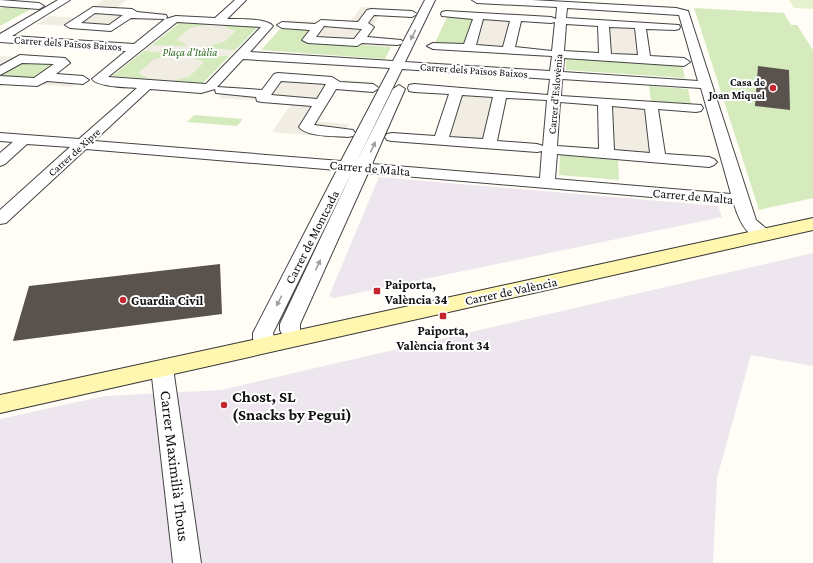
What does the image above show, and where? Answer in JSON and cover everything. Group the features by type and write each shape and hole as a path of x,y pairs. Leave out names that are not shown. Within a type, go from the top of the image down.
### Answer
{"street":[{"path":"0,39 65,0"},
{"path":"100,10 116,0"},
{"path":"218,21 241,0"},
{"name":"Carrer de Montcada","path":"294,339 290,330 290,324 363,168 430,0"},
{"path":"477,0 676,11 684,13 740,200 749,224 766,235"},
{"path":"5,4 39,6"},
{"name":"Carrer d'Eslovènia","path":"547,184 562,5"},
{"path":"444,7 479,16 551,20"},
{"name":"Carrer de Montcada","path":"265,345 263,333 346,166 404,65 444,7"},
{"path":"50,21 73,22 92,10 132,13 111,28 70,25 73,22"},
{"path":"361,26 371,12 412,14"},
{"path":"129,15 162,17"},
{"path":"469,48 479,16"},
{"path":"508,51 516,18"},
{"path":"173,20 218,21 267,25 210,87 201,89 104,81 98,79 173,20"},
{"path":"566,21 675,27"},
{"path":"321,23 361,26 369,28 361,40 356,43 308,40 321,23"},
{"path":"603,23 605,57"},
{"path":"282,25 317,27"},
{"path":"640,25 645,60"},
{"name":"Carrer dels Països Baixos","path":"0,39 136,48"},
{"path":"361,40 397,42"},
{"path":"433,46 548,53"},
{"path":"563,54 684,62"},
{"name":"Carrer dels Països Baixos","path":"241,55 706,85"},
{"path":"0,71 13,62 23,58 64,62 35,82 0,80"},
{"path":"0,61 13,62"},
{"path":"44,77 83,80"},
{"path":"320,104 262,98 277,78 280,77 333,81 332,85 306,127 314,130 348,133"},
{"name":"Carrer de Xipre","path":"0,218 147,85"},
{"path":"332,85 373,88"},
{"path":"414,88 543,97"},
{"path":"221,90 265,94"},
{"path":"441,140 457,91"},
{"path":"489,144 500,94"},
{"path":"564,98 696,108"},
{"path":"605,102 607,154"},
{"path":"651,105 658,158"},
{"name":"Carrer de Malta","path":"0,137 740,200"},
{"path":"392,137 537,148"},
{"path":"0,161 20,144"},
{"path":"558,150 709,162"},
{"name":"Carrer de València","path":"0,404 813,224"},
{"name":"Carrer Maximilià Thous","path":"162,368 187,563"}],"shaded area":[{"path":"103,0 127,0 113,10 165,13 155,21 127,19 113,29 36,24 50,16 76,18"},
{"path":"361,7 411,10 408,17 379,16 366,36 396,38 391,47 302,41 310,30 281,28 288,20 349,24"},
{"path":"449,12 549,18 548,23 518,21 512,48 545,50 544,57 433,49 435,43 467,45 476,19 447,17"},
{"path":"210,24 227,25 225,27 236,31 224,42 204,47 235,50 229,56 195,56 193,58 204,62 189,77 167,82 147,80 148,78 138,73 154,59 172,56 174,54 144,51 152,45 185,46 186,44 176,40 190,28"},
{"path":"672,25 673,30 642,28 646,56 600,54 599,26"},
{"path":"0,56 71,60 54,73 85,76 71,87 7,82 0,87 0,78 11,79 15,76 22,77 19,79 35,81 45,73 41,73 45,70 50,70 60,63 45,61 40,64 33,64 36,62 20,60 10,67 15,68 5,70 0,68"},
{"path":"275,75 373,82 366,93 331,90 312,121 349,124 342,138 272,132 292,103 219,98 229,86 264,89"},
{"path":"418,85 540,93 539,101 502,98 493,140 534,143 533,153 393,142 397,132 437,135 450,95 414,92"},
{"path":"564,95 691,104 693,112 654,109 661,153 704,156 706,167 560,155 561,145 602,148 602,105 564,103"},
{"path":"379,177 718,206 722,217 334,298 329,296"},
{"path":"813,253 813,366 751,355 717,478 713,563 0,563 0,419 105,396 221,390"}],"green space":[{"path":"789,0 813,0 813,9 794,8"},
{"path":"4,7 31,9 0,26 0,9"},
{"path":"694,8 784,13 791,25 797,25 813,50 813,198 759,210"},
{"path":"447,17 476,19 467,45 435,43"},
{"name":"Plaça d'Itàlia","path":"181,22 257,28 203,83 112,76"},
{"path":"281,28 310,30 302,41 391,47 385,59 261,50"},
{"path":"566,58 682,65 685,78 566,70"},
{"path":"20,60 37,61 33,64 40,64 45,61 61,63 45,71 35,81 15,76 11,79 0,78 0,73 14,68 9,67"},
{"path":"649,86 688,89 691,104 651,101"},
{"path":"194,115 243,119 237,126 187,122"},
{"path":"560,155 618,160 619,180 559,175"}],"building":[{"name":"Casa de Joan Miquel","path":"758,66 789,70 790,110 755,106"},
{"name":"Guardia Civil","path":"220,264 222,314 13,341 29,286"}],"place":[{"name":"Casa de Joan Miquel","path":"773,88"},
{"name":"Paiporta, València 34","path":"377,291"},
{"name":"Guardia Civil","path":"123,300"},
{"name":"Paiporta, València front 34","path":"443,316"},
{"name":"Chost, SL (Snacks by Pegui)","path":"224,405"}]}
